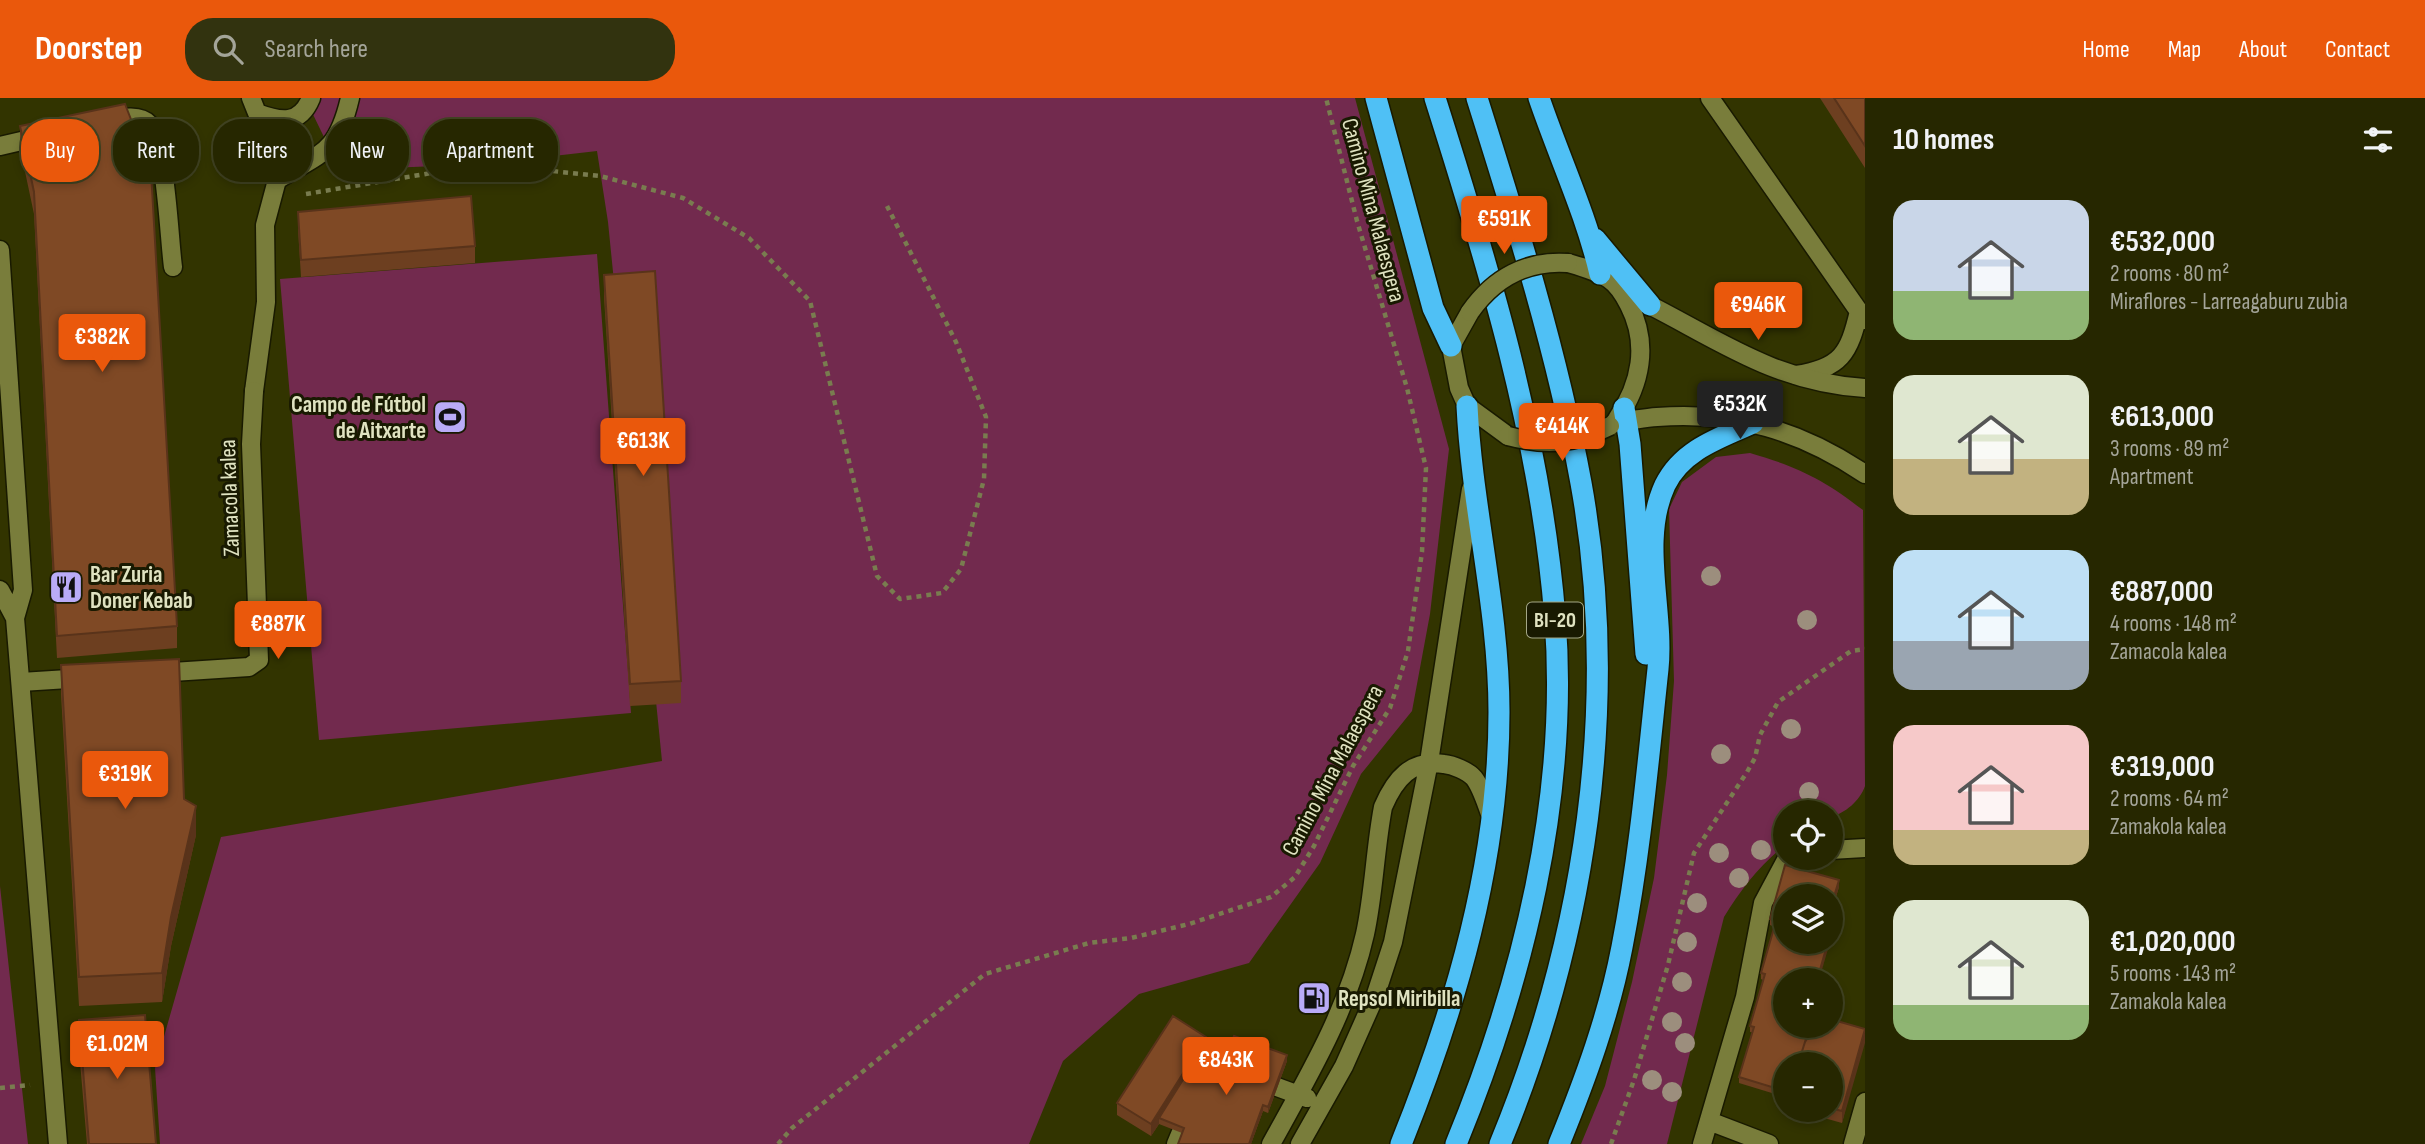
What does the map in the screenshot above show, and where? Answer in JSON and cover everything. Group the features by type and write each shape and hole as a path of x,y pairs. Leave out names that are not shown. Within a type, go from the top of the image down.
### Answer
{"highway":[{"path":"1376,98 1433,308 1451,346"},
{"name":"BI-20","path":"1435,98 1510,351 1540,492 1555,619 1555,707 1550,795 1536,878 1503,1015 1482,1081 1456,1144"},
{"name":"BI-20","path":"1477,98 1550,341 1581,485 1596,617 1597,708 1591,787 1576,886 1542,1027 1521,1095 1500,1144"},
{"path":"1539,98 1567,179 1591,233 1600,274"},
{"path":"1591,233 1650,304"},
{"path":"1401,1144 1432,1066 1471,930 1494,822 1498,698 1492,596 1467,406"},
{"path":"1619,420 1651,722"},
{"path":"1559,1144 1588,1073 1622,950 1641,836 1658,666 1656,515 1664,488 1674,468 1689,454 1753,423"}],"street":[{"path":"251,98 257,113 278,121 295,120 307,108 311,98"},
{"name":"Zamacola kalea","path":"144,674 249,667 259,660 251,443 254,391 266,302 265,225 277,180 325,153 338,138 349,98"},
{"path":"1710,98 1862,315 1840,361 1818,372 1794,375"},
{"path":"99,122 119,118 138,118 148,123 159,143 173,267"},
{"path":"0,146 21,141"},
{"path":"0,250 6,436 23,590 15,618 58,1144"},
{"path":"1865,388 1838,387 1743,358 1650,304 1621,291 1600,274 1568,262 1548,261 1514,272 1482,295 1451,346 1459,388 1467,406 1508,436 1537,443 1562,443 1586,438 1619,420 1709,417 1753,423 1807,439 1865,474"},
{"path":"1619,420 1633,392 1641,347 1638,324 1621,291"},
{"path":"1300,1144 1323,1104 1376,993 1392,942 1429,762 1474,465"},
{"path":"0,590 15,618"},
{"path":"21,682 105,677"},
{"path":"1254,1137 1272,1144 1320,1057 1352,984 1365,933 1382,807 1399,778 1414,765 1429,762 1453,765 1474,778 1494,822"},
{"path":"1843,849 1865,848"},
{"path":"1702,1144 1745,997 1763,903 1781,870"},
{"path":"1200,1080 1208,1061 1224,1068"},
{"path":"1278,1087 1323,1104"},
{"path":"1853,1144 1865,1101"},
{"path":"1709,1121 1769,1144"}],"path":[{"name":"Camino Mina Malaespera","path":"778,1144 792,1128 985,974 1089,943 1131,938 1189,923 1271,897 1295,877 1314,846 1353,766 1390,708 1409,639 1422,552 1426,468 1407,388 1357,221 1326,98"},
{"path":"271,200 485,164 600,176 684,198 748,238 810,301 877,576 900,598 942,593 961,569 984,479 986,417 956,342 887,206"},
{"path":"1611,1144 1634,1080 1668,965 1694,853 1748,772 1760,736 1778,702 1851,651 1865,649"}],"shaded area":[{"path":"305,98 1355,98 1449,449 1430,614 1412,711 1361,774 1320,863 1249,963 1139,994 1063,1061 1029,1144 160,1144 155,1068 221,837 662,761 608,222 597,151 558,156 558,119 423,119 423,167 409,167 409,119 326,119 326,141"},
{"name":"Campo de Fútbol de Aitxarte","path":"597,254 631,713 319,740 280,279"},
{"path":"1750,453 1782,463 1810,475 1863,510 1865,786 1860,797 1843,812 1843,800 1773,800 1773,856 1751,878 1724,917 1667,1144 1581,1144 1605,1086 1632,982 1654,878 1667,775 1674,681 1669,509 1682,482 1716,457"},
{"path":"0,886 28,1144 0,1144"}],"building":[{"path":"1834,98 1865,98 1865,146"},
{"path":"125,104 131,119 113,119 113,182 152,182 177,626 57,636 32,182 99,182 99,119 53,119"},
{"path":"471,196 475,246 301,260 298,212"},
{"path":"655,271 681,681 630,684 604,275"},
{"path":"179,659 184,799 196,806 171,917 162,973 79,977 61,665"},
{"path":"1784,870 1803,870 1839,880 1838,884 1780,884"},
{"path":"1773,931 1773,954 1825,954 1820,968 1773,968 1773,1038 1806,1038 1802,1052 1773,1052 1773,1087 1739,1077 1754,1027 1750,1026 1765,974 1761,973"},
{"path":"145,1015 156,1144 89,1144 79,1020"},
{"path":"1173,1016 1206,1037 1151,1124 1117,1103"},
{"path":"1843,1023 1865,1029 1843,1107 1843,1052 1802,1052 1808,1038 1843,1038"},
{"path":"1234,1036 1287,1055 1268,1107 1263,1105 1249,1144 1178,1144 1184,1128 1159,1118 1189,1070 1217,1080"}],"place":[{"name":"Campo de Fútbol de Aitxarte","path":"450,417"},
{"name":"Bar Zuria Doner Kebab","path":"66,587"},
{"name":"Repsol Miribilla","path":"1314,998"}]}
